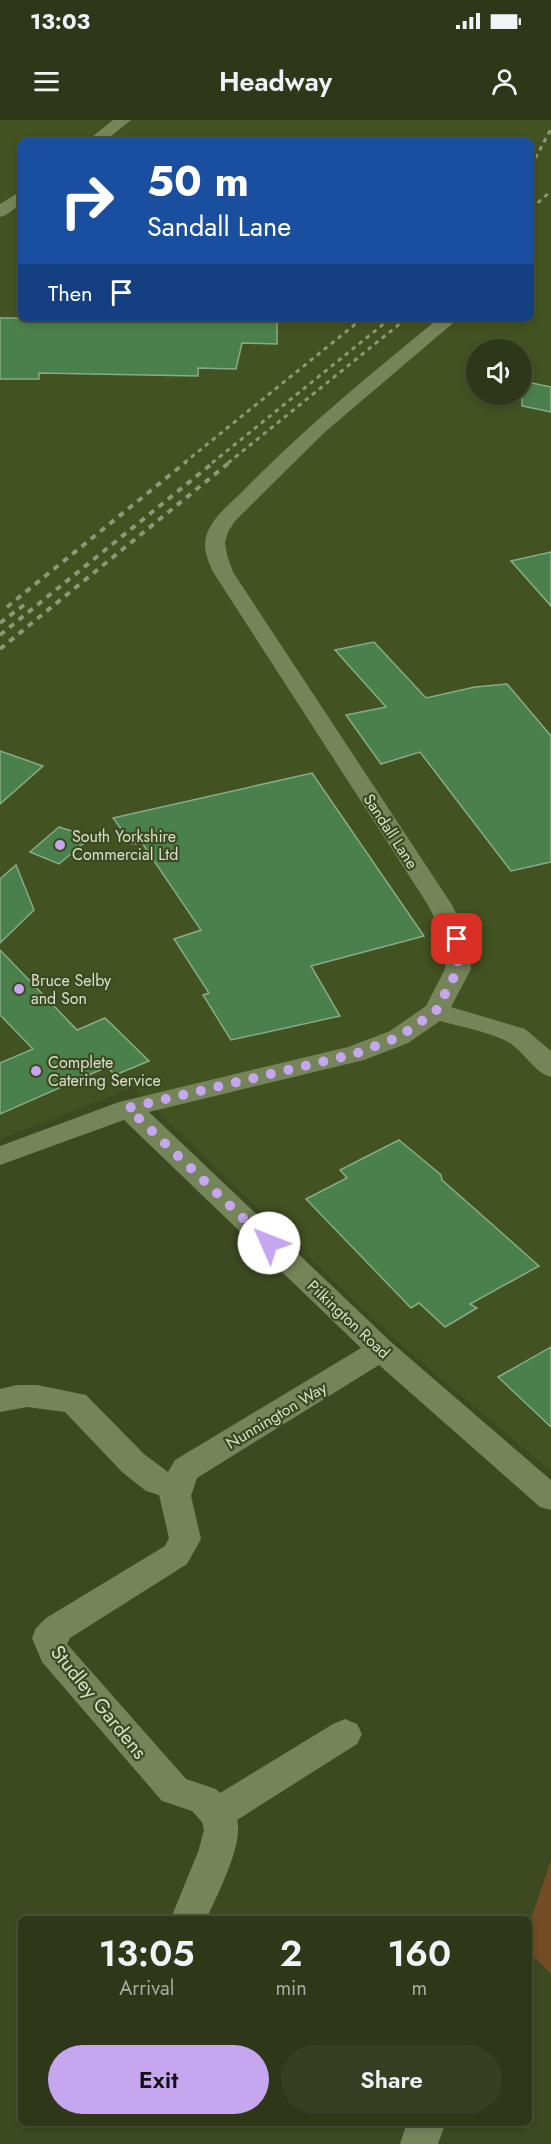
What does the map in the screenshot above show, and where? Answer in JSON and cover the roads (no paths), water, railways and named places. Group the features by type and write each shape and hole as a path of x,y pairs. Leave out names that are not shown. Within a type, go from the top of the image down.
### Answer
{"street":[{"path":"99,138 123,120"},
{"path":"0,212 18,198"},
{"name":"Sandall Lane","path":"0,1156 128,1108 355,1054 399,1037 436,1011 458,969 457,939 440,905 223,572 216,556 216,537 227,519 321,424 446,321"},
{"path":"436,1011 516,1035 541,1056 551,1068"},
{"name":"Pilkington Road","path":"128,1108 381,1350 551,1498"},
{"name":"Nunnington Way","path":"176,1485 186,1469 381,1350"},
{"path":"0,1401 14,1396 75,1403 133,1463 157,1482 176,1485"},
{"name":"Studley Gardens","path":"176,1485 174,1500 186,1539 176,1555 58,1628 48,1638 54,1652 167,1783 174,1790 204,1800 217,1814"},
{"path":"190,1916 222,1830 217,1814 345,1734"},
{"path":"419,2144 426,2126"}],"railway":[{"path":"534,160 551,129"},
{"path":"534,206 551,191"},
{"path":"184,463 359,321"},
{"path":"212,463 387,321"},
{"path":"228,463 403,321"},
{"path":"7,607 186,462"},
{"path":"0,635 214,462"},
{"path":"0,649 230,462"},
{"path":"0,623 24,605"}],"place":[{"name":"South Yorkshire Commercial Ltd","path":"60,845"},
{"name":"Bruce Selby and Son","path":"19,989"},
{"name":"Complete Catering Service","path":"36,1071"}]}
